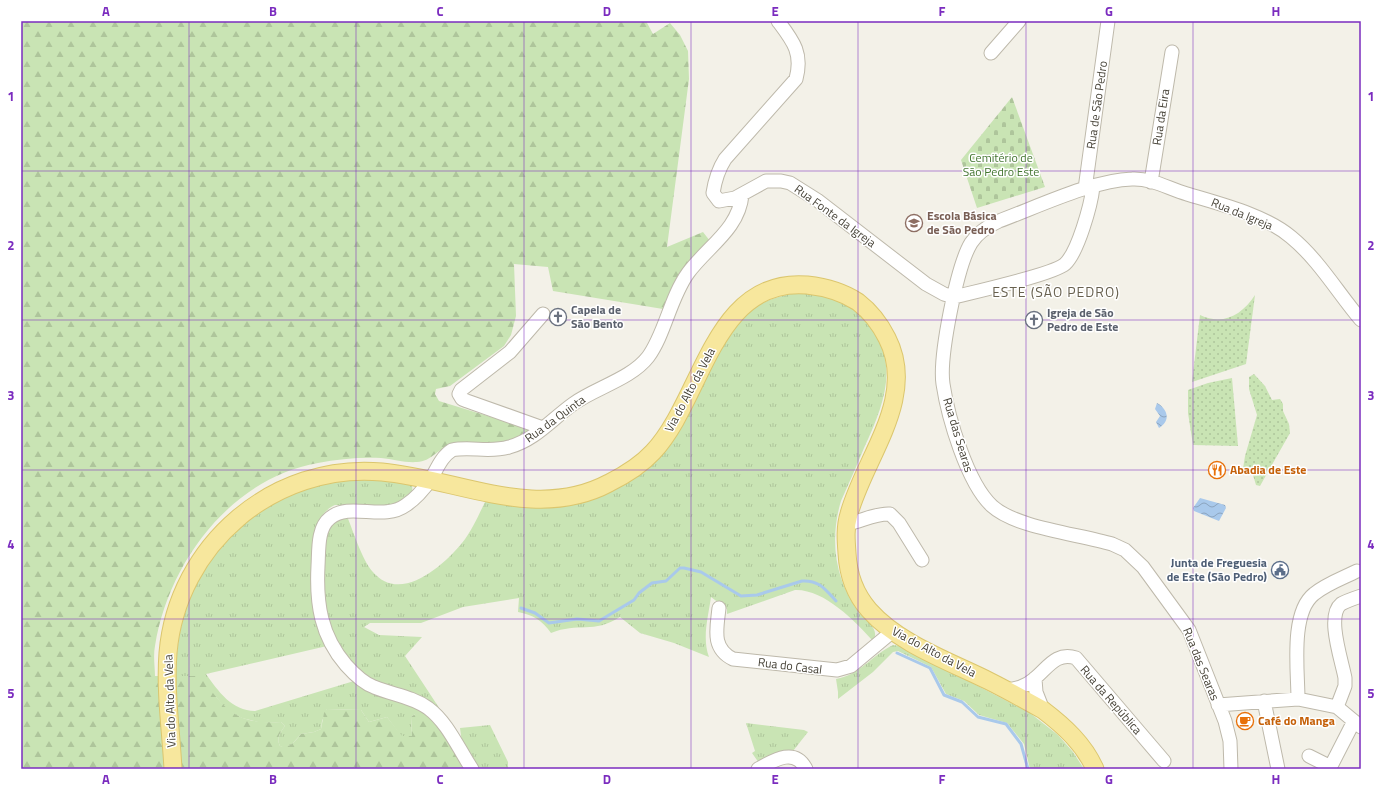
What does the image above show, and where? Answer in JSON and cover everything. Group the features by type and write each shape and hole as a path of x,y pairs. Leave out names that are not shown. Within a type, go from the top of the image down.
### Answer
{"main road":[{"name":"Via do Alto da Vela","path":"173,769 168,671 168,652 171,634 182,594 194,569 216,538 232,522 261,500 280,490 309,479 333,474 378,472 430,480 489,493 543,500 565,498 602,487 622,477 639,465 664,439 689,395 716,340 734,313 745,304 765,292 788,285 829,289 857,302 876,318 891,345 896,370 895,395 888,421 856,493 847,524 846,539 848,566 856,592 868,609 893,631 939,657 1005,690 1026,694 1043,710 1059,722 1083,748 1095,769"}],"street":[{"path":"778,21 788,26"},
{"path":"991,53 1019,21"},
{"name":"Rua de São Pedro","path":"954,297 1045,273 1064,266 1073,253 1090,206 1089,188 1108,21"},
{"name":"Rua Fonte da Igreja","path":"788,26 798,55 799,68 796,79 730,153 718,170 714,182 713,194 719,201 729,200 742,195 766,181 781,181 790,183 817,200 926,284 944,294 954,297"},
{"name":"Rua da Eira","path":"1151,182 1172,52"},
{"name":"Rua da Igreja","path":"1089,188 1133,179 1151,182 1248,215 1290,236 1313,258 1361,320"},
{"name":"Rua das Searas","path":"1089,188 988,226 971,243 966,253 954,297 943,355 943,384 968,470 984,499 1005,515 1023,522 1112,544 1124,550 1134,558 1190,630 1225,721 1230,741 1231,769"},
{"name":"Rua da Quinta","path":"472,769 446,728 428,709 410,698 374,687 359,678 332,646 326,634 319,610 317,589 320,534 324,524 334,515 352,512 383,513 395,511 413,500 430,480 441,460 452,450 506,448 520,444 535,436 574,403 626,375 646,359 652,350 685,278 710,248 723,237 742,204 742,195"},
{"path":"543,314 510,352 461,390 459,394 467,401 543,428"},
{"path":"847,524 862,521 882,514 890,514 899,524 922,560"},
{"path":"1298,699 1298,630 1302,609 1314,594 1357,570"},
{"path":"1337,707 1345,686 1345,678 1334,625 1334,612 1341,604 1361,596"},
{"name":"Rua do Casal","path":"720,608 716,642 723,652 733,659 837,670 851,666 893,631"},
{"name":"Rua da República","path":"1026,694 1035,679 1052,661 1065,656 1076,658 1164,761"},
{"path":"1218,705 1298,699 1337,707 1358,724 1332,764 1329,766 1309,756"},
{"path":"1264,701 1278,769"},
{"path":"758,769 778,759 791,756 800,760 806,769"}],"green space":[{"path":"21,21 646,21 653,34 670,23 680,35 688,51 689,79 667,247 703,232 710,241 680,272 663,309 553,291 548,267 514,264 516,316 511,335 504,346 450,386 436,389 435,394 439,401 504,421 531,427 526,434 518,438 495,443 447,446 427,460 417,462 381,458 333,460 287,472 258,486 232,506 209,529 189,556 174,584 162,615 154,650 155,676 200,676 224,706 233,712 252,721 281,722 285,726 280,733 280,746 284,747 289,745 301,734 314,732 321,729 324,713 327,709 361,710 369,722 387,717 402,736 412,736 411,717 415,714 423,713 437,724 466,769 21,769"},
{"name":"Cemitério de São Pedro Este","path":"1012,97 1045,187 977,208 961,160"},
{"path":"796,293 806,293 825,297 852,309 867,322 877,337 884,353 886,384 883,400 878,416 841,501 835,531 835,546 840,575 852,603 861,615 870,623 874,630 875,637 873,641 857,624 828,600 806,591 795,590 727,614 727,609 711,597 706,635 709,657 674,643 640,633 620,617 611,622 594,627 570,628 551,633 537,619 518,612 519,598 463,607 421,623 370,623 364,627 379,635 422,637 405,656 453,729 366,679 337,646 323,614 325,533 329,525 347,516 361,552 372,571 383,581 395,584 408,583 433,571 454,552 469,533 486,500 507,504 546,507 582,501 600,495 618,486 636,474 654,460 670,444 687,418 711,367 729,334 740,320 751,310 767,301"},
{"path":"1255,295 1246,364 1192,382 1200,315 1216,319 1231,317 1244,308"},
{"path":"1254,374 1265,386 1272,400 1280,399 1283,404 1283,411 1289,424 1290,433 1260,486 1256,485 1253,475 1242,475 1245,456 1257,415 1249,389 1249,377"},
{"path":"1232,378 1238,446 1193,445 1188,413 1188,390 1208,383"},
{"path":"373,479 406,483 412,486 412,490 403,501 385,508 335,505 324,513 315,534 327,646 206,674 226,699 239,708 247,710 255,711 354,681 424,710 437,724 415,714 411,717 412,736 401,736 387,717 369,722 361,710 327,709 322,721 321,729 314,732 301,734 292,744 285,748 280,746 278,740 280,733 285,726 281,722 262,723 242,718 227,710 216,697 176,676 179,637 189,598 197,580 218,547 238,528 272,504 301,489 337,482"},
{"path":"893,645 901,646 1030,713 1058,735 1073,752 1084,769 1030,769 1024,744 1007,723 979,715 964,701 946,694 931,667 898,651 893,652 873,672 838,699 836,679 844,677 859,669"},
{"path":"746,723 804,730 808,732 793,751 759,763 752,753 755,751"},
{"path":"490,725 508,762 508,769 478,769 462,743 460,728"}],"water":[{"path":"1157,403 1164,408 1167,415 1167,419 1159,428 1156,422 1160,416 1155,409"},
{"path":"1200,498 1225,505 1226,508 1219,521 1194,511 1193,508"}],"waterway":[{"path":"521,608 535,613 549,623 577,619 599,621 634,600 639,593 652,583 666,581 680,568 701,572 741,596 757,595 802,581 808,581 821,586 836,601"},
{"path":"897,653 930,668 944,695 962,702 978,717 1006,724 1021,744 1028,769"}],"place":[{"name":"Escola Básica de São Pedro","path":"914,223"},
{"name":"Capela de São Bento","path":"558,317"},
{"name":"Igreja de São Pedro de Este","path":"1034,320"},
{"name":"Abadia de Este","path":"1217,470"},
{"name":"Junta de Freguesia de Este (São Pedro)","path":"1280,570"},
{"name":"Café do Manga","path":"1245,721"}],"district":[{"name":"ESTE (SÃO PEDRO)","path":"1056,292"}]}
